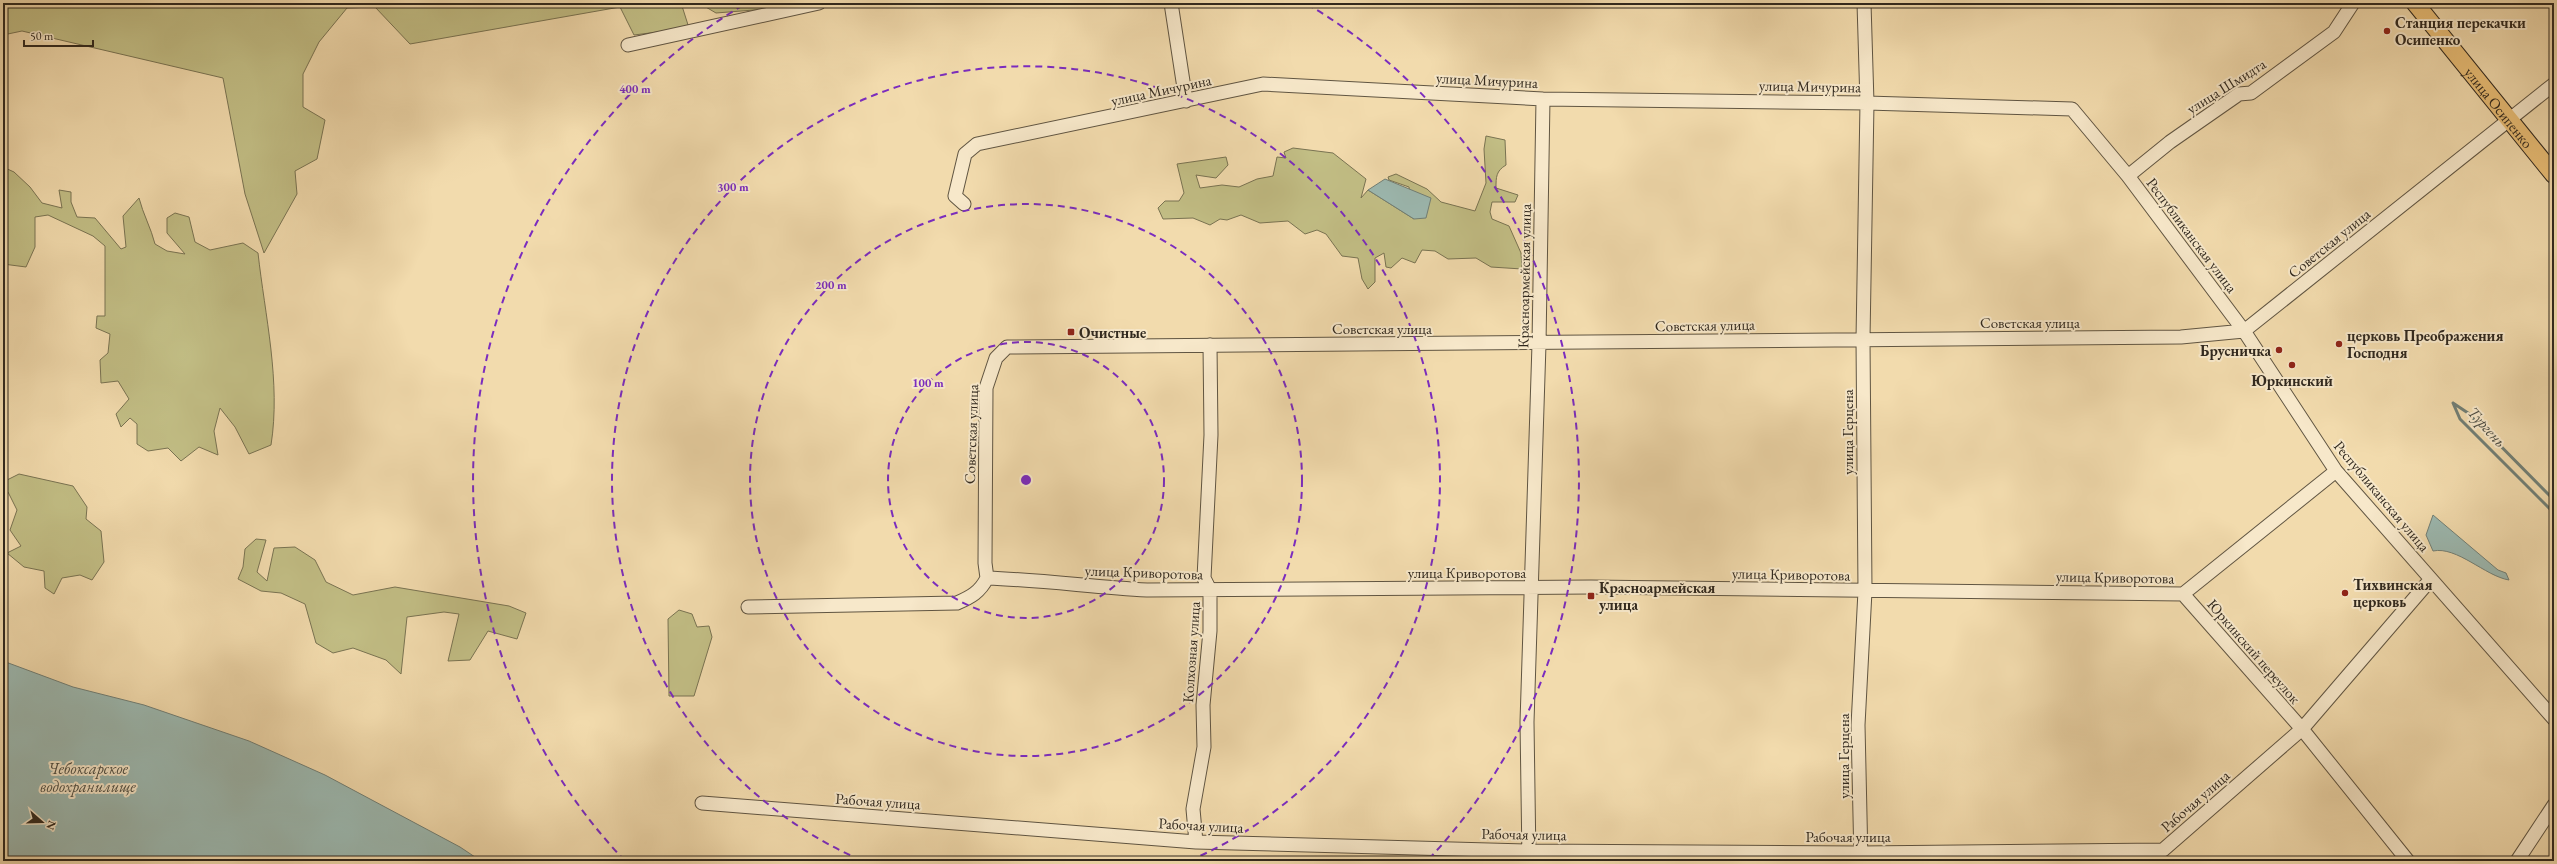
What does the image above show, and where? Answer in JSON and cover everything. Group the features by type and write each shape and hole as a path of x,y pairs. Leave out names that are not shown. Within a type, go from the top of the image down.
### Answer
{"main road":[{"name":"улица Осипенко","path":"2415,3 2554,175"}],"street":[{"path":"628,45 819,3"},
{"path":"1171,3 1186,101"},
{"name":"улица Герцена","path":"1861,857 1858,725 1865,591 1863,339 1867,103 1864,3"},
{"name":"улица Шмидта","path":"2128,176 2170,142 2239,94 2251,93 2334,32 2353,3"},
{"name":"улица Мичурина","path":"964,204 955,196 965,154 976,144 1263,84 1543,99 1867,103 2072,109"},
{"name":"Советская улица","path":"987,578 985,563 986,388 996,358 1007,347 1539,344 1863,339 2181,337 2244,331 2508,119 2554,84"},
{"name":"Красноармейская улица","path":"1529,856 1528,722 1539,344 1543,99"},
{"name":"Республиканская улица","path":"2072,109 2128,176 2244,331 2336,471 2554,719"},
{"name":"Колхозная улица","path":"1196,842 1193,809 1204,747 1203,705 1210,631 1210,590 1204,578 1211,427 1210,345"},
{"name":"улица Криворотова","path":"987,578 1030,580 1091,587 1210,590 1531,587 2183,594 2336,471"},
{"path":"748,607 957,603 973,596 982,588 987,578"},
{"name":"Юркинский переулок","path":"2302,729 2431,579"},
{"name":"Юркинский переулок","path":"2183,594 2302,729 2408,861"},
{"name":"Рабочая улица","path":"702,803 1196,842 1529,856 1861,857 2163,850 2302,729"},
{"path":"2517,861 2554,805"}],"shaded area":[{"path":"3,3 689,3 682,6 689,28 634,35 620,7 410,44 375,7 347,8 319,42 303,74 303,107 325,120 317,159 295,171 297,194 264,253 245,194 223,78 22,31 3,35"},
{"path":"699,3 782,3 779,8 716,13"},
{"path":"1486,136 1505,140 1506,165 1497,175 1496,188 1518,195 1515,202 1492,202 1490,212 1492,219 1509,226 1521,253 1522,269 1491,267 1476,258 1448,259 1435,251 1422,250 1415,263 1402,258 1391,268 1386,267 1384,253 1375,258 1375,282 1368,289 1362,279 1358,258 1342,256 1326,234 1317,230 1305,234 1288,221 1260,223 1241,215 1227,220 1220,219 1210,225 1193,218 1163,219 1158,208 1165,201 1179,201 1184,193 1177,164 1226,157 1228,165 1216,178 1196,175 1200,188 1222,185 1239,187 1257,179 1273,176 1277,157 1286,158 1284,152 1293,148 1333,153 1366,179 1361,198 1368,190 1414,219 1409,187 1389,180 1388,177 1396,174 1427,189 1441,202 1475,211 1486,183 1484,149"},
{"path":"3,167 14,172 30,187 42,203 62,208 59,190 71,192 71,202 77,217 95,218 121,249 126,247 123,216 139,198 155,244 167,251 185,254 167,233 167,218 175,213 189,217 195,242 210,250 243,243 258,253 273,373 274,421 271,445 249,454 235,427 220,408 214,431 218,455 199,447 181,461 168,448 148,451 137,444 137,424 130,418 121,427 116,414 129,399 118,381 101,383 100,360 108,353 110,334 96,328 97,316 105,316 105,246 93,236 48,215 35,217 35,247 26,267 3,264"},
{"path":"19,474 73,486 87,507 86,519 101,531 104,562 92,580 80,575 62,578 54,594 45,588 44,571 24,567 7,553 21,546 10,530 17,510 8,492 3,489 3,479 7,480"},
{"path":"256,539 266,540 257,572 267,581 274,548 295,547 315,560 326,582 353,595 395,587 509,606 526,613 517,639 488,631 470,660 448,661 459,614 444,612 407,617 401,674 386,660 353,648 333,653 316,643 305,604 281,593 261,591 238,579 243,567 245,549"},
{"path":"679,610 692,614 697,627 709,626 712,637 694,696 669,696 668,619"}],"water":[{"path":"1385,179 1431,198 1426,218 1414,219 1368,190"},
{"path":"2433,515 2498,570 2506,573 2509,580 2490,573 2452,553 2433,551 2426,535"},
{"name":"Чебоксарское водохранилище","path":"3,661 73,687 144,705 249,741 325,775 460,847 481,861 3,861"}],"waterway":[{"name":"Тургень","path":"2453,403 2460,419 2554,513"},
{"name":"Тургень","path":"2453,403 2468,413 2554,500"}],"place":[{"name":"Станция перекачки Осипенко","path":"2387,31"},
{"name":"Очистные","path":"1071,332"},
{"name":"церковь Преображения Господня","path":"2339,344"},
{"name":"Брусничка","path":"2279,350"},
{"name":"Юркинский","path":"2292,365"},
{"name":"Тихвинская церковь","path":"2345,593"},
{"name":"Красноармейская улица","path":"1591,596"}]}
